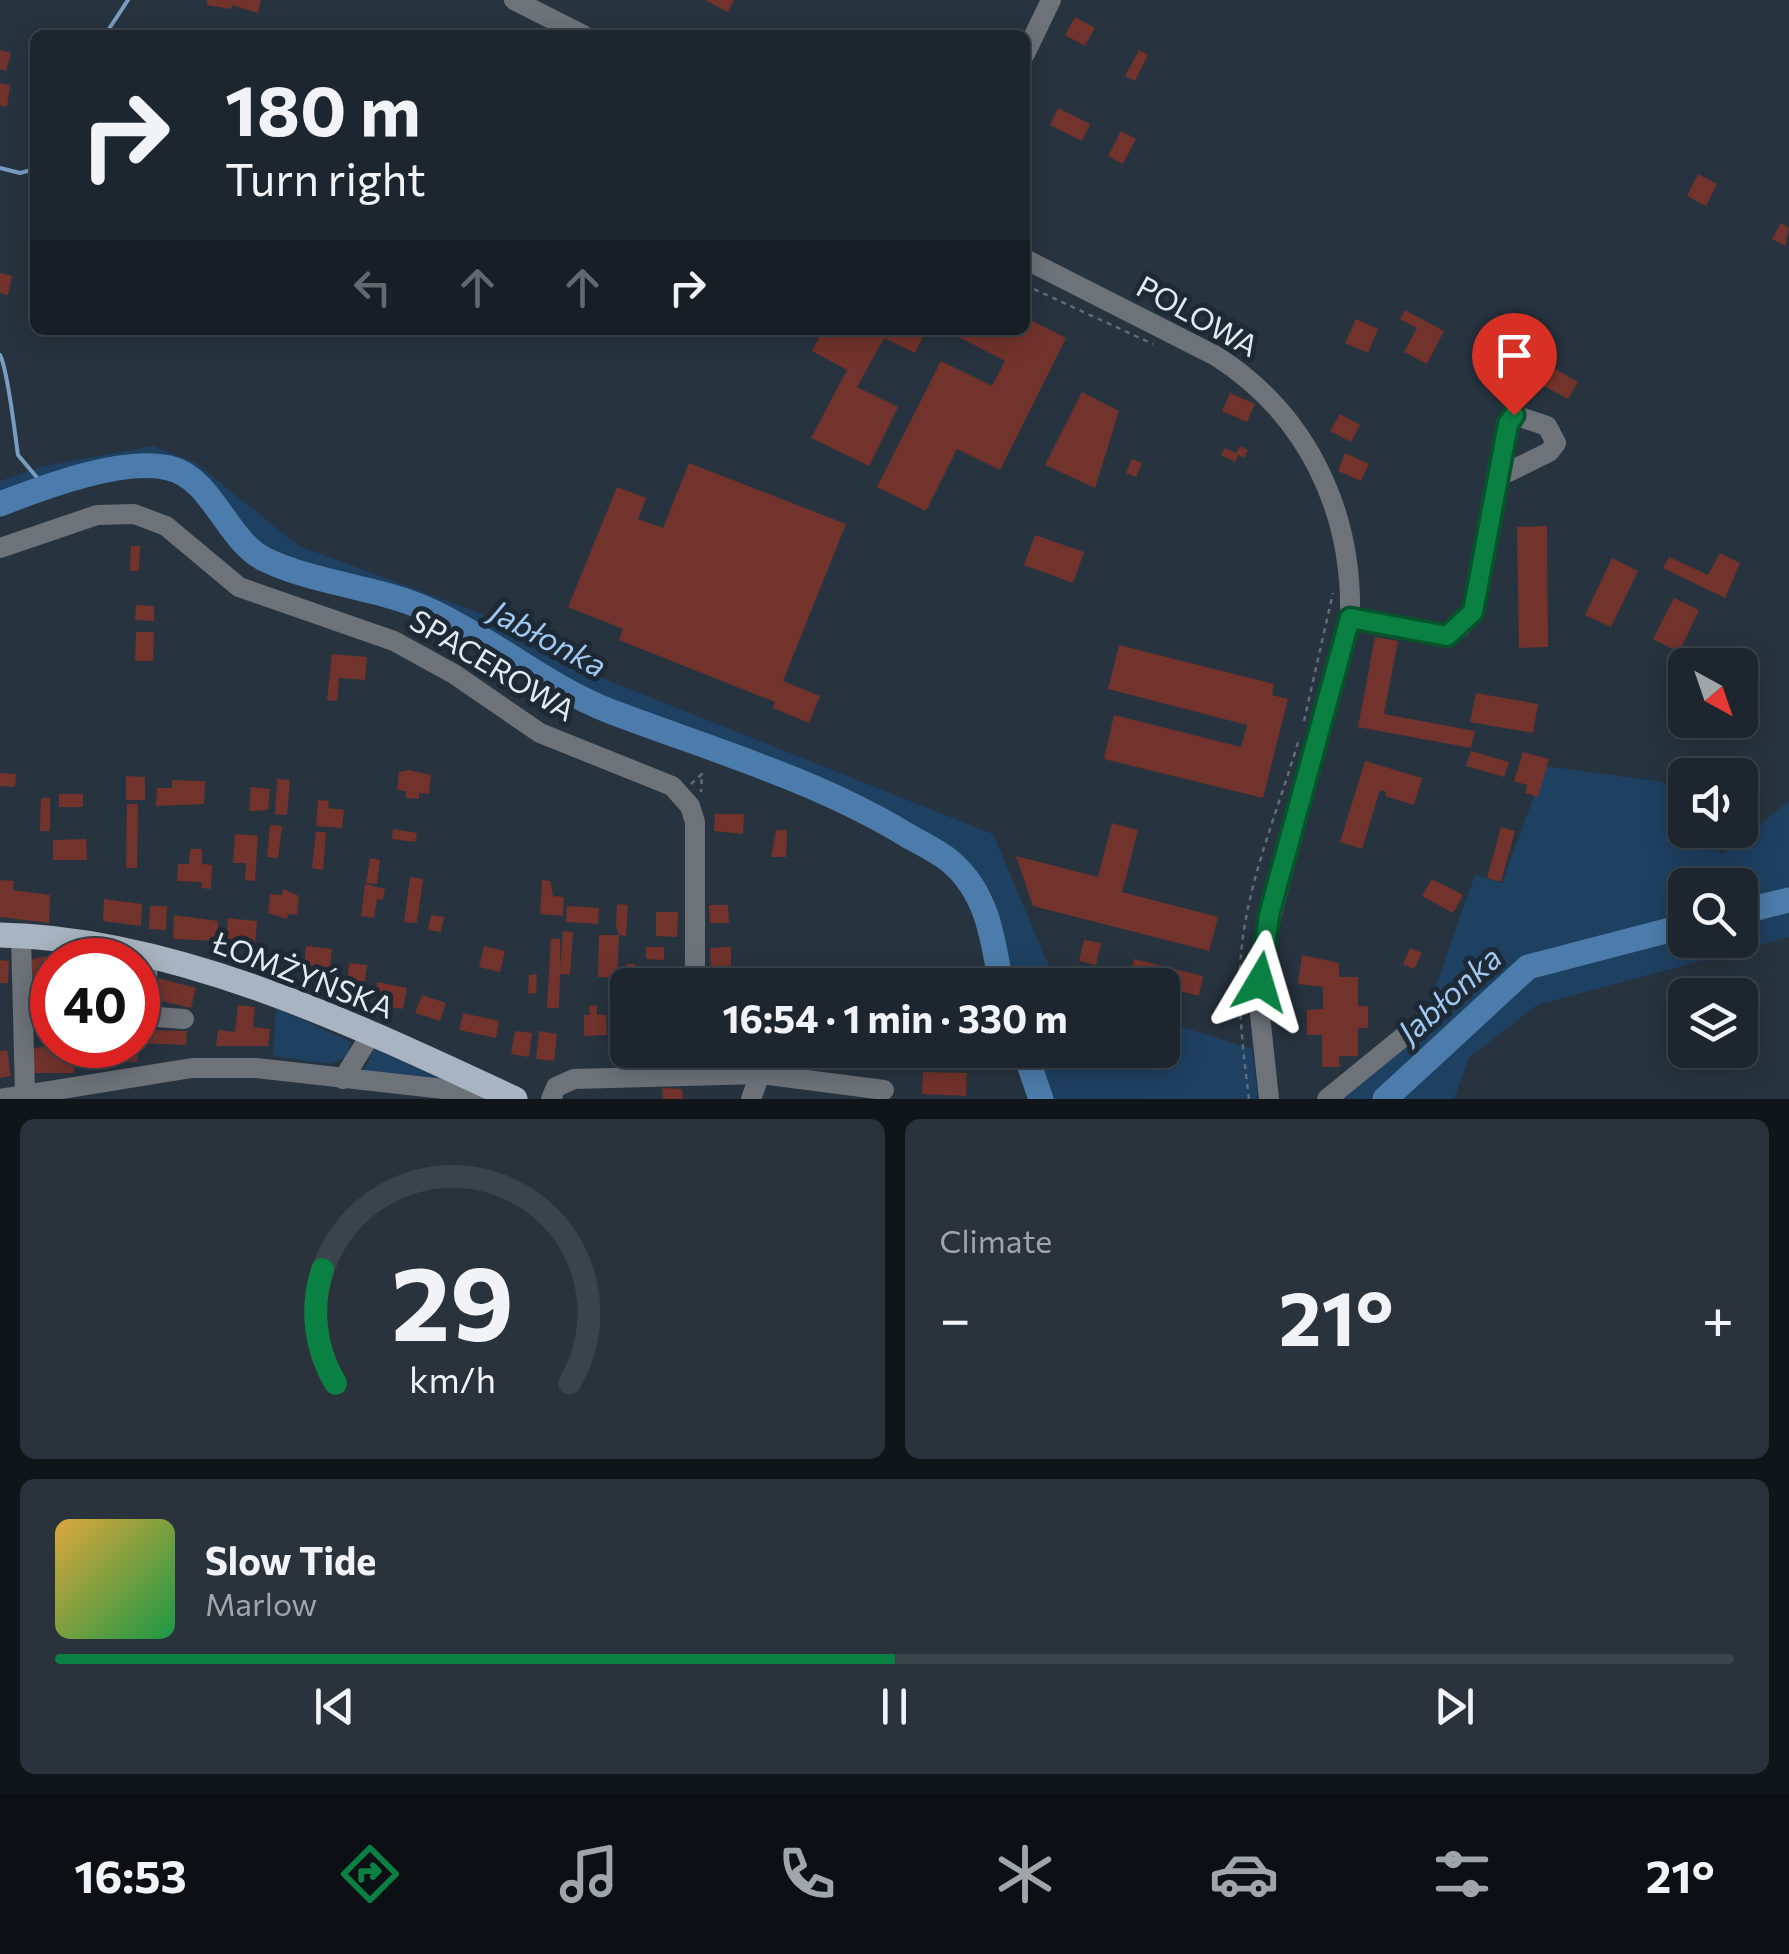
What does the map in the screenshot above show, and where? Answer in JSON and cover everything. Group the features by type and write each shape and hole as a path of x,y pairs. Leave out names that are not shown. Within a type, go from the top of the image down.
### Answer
{"main road":[{"name":"ŁOMŻYŃSKA","path":"160,959 294,1001 512,1098"}],"street":[{"path":"514,0 573,30"},
{"path":"1030,43 1050,0"},
{"name":"POLOWA","path":"1030,262 1216,356 1258,387 1288,419 1328,485 1346,541 1350,618 1261,956 1259,1004 1268,1099"},
{"path":"1350,618 1447,636 1461,627 1473,612 1496,478"},
{"name":"SPACEROWA","path":"0,548 97,515 134,514 150,519 166,526 239,588 394,640 440,665 540,733 684,791"},
{"path":"684,791 695,822 695,968"},
{"path":"11,935 25,1094"},
{"path":"1327,1099 1430,1015"},
{"path":"160,1017 184,1019"},
{"path":"343,1078 370,1036"},
{"path":"0,1099 192,1068 256,1068 512,1098"},
{"path":"551,1099 556,1087 574,1078 696,1072 760,1074 884,1090"},
{"path":"751,1099 760,1074"}],"path":[{"path":"1030,287 1150,345 1162,340"},
{"path":"1248,1099 1239,1008 1242,950 1250,908 1300,734 1330,596 1351,591"},
{"path":"684,791 702,774 700,808"}],"shaded area":[{"path":"153,446 196,463 299,546 531,632 582,670 993,834 1050,968 1010,968 993,896 967,863 899,817 579,690 472,623 434,604 338,576 268,549 238,526 205,484 185,468 152,462 108,465 0,495 0,481 44,466"},
{"path":"1545,766 1664,782 1668,793 1668,848 1712,848 1723,854 1730,848 1758,848 1758,826 1789,801 1789,937 1758,945 1758,868 1668,868 1668,958 1711,958 1537,1005 1469,1058 1454,1099 1321,1099 1427,1010 1475,875 1502,883"},
{"path":"276,1008 345,1039 350,1043 349,1056 331,1064 273,1056"},
{"path":"1180,1026 1252,1049 1258,1099 1051,1099 1041,1068 1180,1068"},
{"path":"374,1049 448,1081 363,1072"}],"building":[{"path":"207,0 261,0 258,13 232,5 231,9 207,5"},
{"path":"705,0 734,0 728,12"},
{"path":"1075,17 1095,28 1085,46 1065,35"},
{"path":"0,50 11,53 6,71 0,69"},
{"path":"1139,50 1148,55 1135,81 1125,76"},
{"path":"0,83 10,85 7,107 0,105"},
{"path":"1058,108 1090,124 1082,141 1050,125"},
{"path":"1121,131 1136,139 1123,164 1108,156"},
{"path":"1698,174 1717,184 1706,206 1687,196"},
{"path":"1781,223 1789,228 1785,246 1772,239"},
{"path":"0,273 12,276 8,295 0,293"},
{"path":"1405,310 1444,331 1427,364 1404,352 1417,328 1400,319"},
{"path":"1356,319 1378,329 1368,353 1345,343"},
{"path":"1030,320 1066,338 1000,470 957,449 926,511 877,487 941,361 992,386 1005,361 955,335 1030,335"},
{"path":"820,335 924,335 915,353 884,338 857,387 898,407 869,466 811,438 847,370 812,351"},
{"path":"1516,339 1543,353 1539,360 1578,382 1568,399 1529,378 1534,368 1508,353"},
{"path":"1082,392 1119,411 1095,488 1045,465"},
{"path":"1230,393 1255,404 1247,422 1222,411"},
{"path":"1340,414 1360,425 1351,442 1330,431"},
{"path":"1240,446 1248,450 1244,458 1238,455 1235,462 1221,455 1225,448 1236,453"},
{"path":"1345,453 1369,464 1361,481 1338,471"},
{"path":"1132,459 1142,463 1136,477 1126,473"},
{"path":"689,463 846,524 783,681 820,696 809,723 773,708 775,702 619,640 623,629 568,607 617,487 646,498 638,519 663,528"},
{"path":"1547,526 1548,647 1519,648 1517,527"},
{"path":"1035,535 1084,552 1073,583 1024,565"},
{"path":"131,546 140,546 139,571 130,571"},
{"path":"1720,553 1740,563 1725,598 1663,568 1669,557 1708,575"},
{"path":"1612,558 1638,571 1611,627 1585,615"},
{"path":"1674,598 1699,610 1681,648 1671,648 1653,639"},
{"path":"136,605 154,606 154,621 135,620"},
{"path":"136,632 154,632 153,661 135,661"},
{"path":"1375,637 1398,641 1384,714 1475,731 1471,748 1358,727"},
{"path":"1119,645 1274,684 1272,695 1288,699 1263,798 1104,759 1114,715 1241,747 1247,725 1108,689"},
{"path":"332,654 367,657 365,680 339,678 337,701 327,700"},
{"path":"1476,693 1538,704 1533,733 1470,722"},
{"path":"1471,751 1509,762 1504,777 1466,766"},
{"path":"1523,752 1549,759 1538,797 1525,793 1527,785 1514,781"},
{"path":"1365,761 1422,778 1414,805 1385,796 1386,792 1380,790 1362,849 1340,842"},
{"path":"399,772 431,775 429,794 419,793 419,799 406,798 406,791 397,790"},
{"path":"0,773 16,774 15,787 0,786"},
{"path":"126,776 145,777 145,800 126,800"},
{"path":"277,779 290,780 287,815 275,814"},
{"path":"172,780 205,781 204,804 156,806 157,788 172,788"},
{"path":"251,787 270,789 268,810 249,811"},
{"path":"59,794 83,794 83,807 59,807"},
{"path":"41,798 50,798 50,831 40,831"},
{"path":"318,800 329,801 328,808 344,810 342,828 316,826"},
{"path":"127,804 138,804 137,868 126,868"},
{"path":"715,814 744,814 743,834 714,831"},
{"path":"1112,823 1138,830 1122,892 1218,917 1209,951 1033,906 1016,856 1098,877"},
{"path":"270,825 282,826 278,858 267,857"},
{"path":"1501,827 1515,831 1501,882 1487,878"},
{"path":"393,829 417,833 415,842 392,839"},
{"path":"776,830 787,830 786,857 771,857"},
{"path":"316,832 326,832 323,870 312,868"},
{"path":"235,834 258,836 255,881 245,880 246,863 233,863"},
{"path":"86,839 87,860 53,860 53,840"},
{"path":"190,849 202,849 202,864 212,865 211,889 201,888 202,882 177,881 178,864 189,864"},
{"path":"370,858 380,860 377,884 366,883"},
{"path":"410,877 423,879 417,923 404,922"},
{"path":"1432,879 1463,895 1453,913 1422,896"},
{"path":"0,880 14,881 13,890 50,895 49,923 0,917"},
{"path":"542,880 550,881 553,896 564,897 563,916 540,914"},
{"path":"365,884 385,889 383,900 377,899 374,918 361,916"},
{"path":"283,889 299,896 297,915 288,914 287,919 268,913 270,894 282,895"},
{"path":"104,899 142,904 141,926 103,921"},
{"path":"617,904 628,905 626,936 619,935 616,926"},
{"path":"709,905 728,905 729,923 710,923"},
{"path":"150,906 167,906 166,930 149,929"},
{"path":"567,906 599,908 598,924 566,922"},
{"path":"656,912 678,912 677,937 656,936"},
{"path":"174,915 218,921 217,941 173,939"},
{"path":"431,915 444,917 441,932 428,930"},
{"path":"228,918 257,921 255,944 226,941"},
{"path":"563,931 573,932 570,975 560,974 559,1008 547,1008 551,938 560,939 560,967"},
{"path":"599,935 619,935 617,968 610,968 610,978 598,977"},
{"path":"1084,940 1101,943 1096,965 1079,961"},
{"path":"306,946 332,949 330,968 304,965"},
{"path":"484,946 505,951 500,972 479,967"},
{"path":"646,947 664,947 664,960 646,959"},
{"path":"731,947 731,968 711,968 710,948"},
{"path":"1410,948 1422,953 1414,969 1403,964"},
{"path":"1302,955 1339,963 1339,977 1358,977 1358,1006 1368,1006 1368,1028 1358,1028 1358,1056 1339,1056 1340,1067 1322,1067 1322,1035 1307,1035 1307,1010 1323,1009 1323,987 1298,984"},
{"path":"1134,959 1171,968 1132,968"},
{"path":"0,960 9,961 8,983 0,983"},
{"path":"349,963 367,965 364,986 347,984"},
{"path":"1180,970 1203,976 1199,996 1180,991"},
{"path":"537,974 536,993 528,994 529,975"},
{"path":"160,979 196,988 191,1008 160,1001"},
{"path":"377,982 407,988 403,1009 373,1004"},
{"path":"422,995 446,1003 440,1021 415,1013"},
{"path":"238,1005 255,1007 253,1027 270,1029 268,1046 216,1046 218,1030 235,1032"},
{"path":"597,1005 597,1015 606,1015 607,1035 584,1036 584,1015 590,1015 589,1006"},
{"path":"463,1013 499,1021 496,1038 459,1030"},
{"path":"160,1030 187,1031 186,1045 160,1044"},
{"path":"515,1031 532,1033 529,1057 511,1054"},
{"path":"539,1031 557,1034 554,1061 536,1059"},
{"path":"7,1050 11,1076 0,1078 0,1051"},
{"path":"32,1068 74,1068 74,1073 32,1073"},
{"path":"923,1072 967,1073 966,1096 922,1094"},
{"path":"662,1088 682,1089 683,1099 663,1099"}],"waterway":[{"path":"108,30 128,0"},
{"path":"0,168 20,173 30,170"},
{"path":"0,355 18,455 45,487"},
{"name":"Jabłonka","path":"0,504 107,470 150,466 184,474 208,496 240,539 266,560 433,612 588,702 799,781 940,854 963,875 981,903 998,968"},
{"name":"Jabłonka","path":"1758,908 1789,900"},
{"name":"Jabłonka","path":"1385,1099 1528,967 1668,930"},
{"name":"Jabłonka","path":"1030,1068 1041,1099"}],"route":[{"path":"1260,982 1269,915 1337,678 1350,618 1447,636 1461,627 1473,612 1496,478 1508,424 1514,415"}]}
